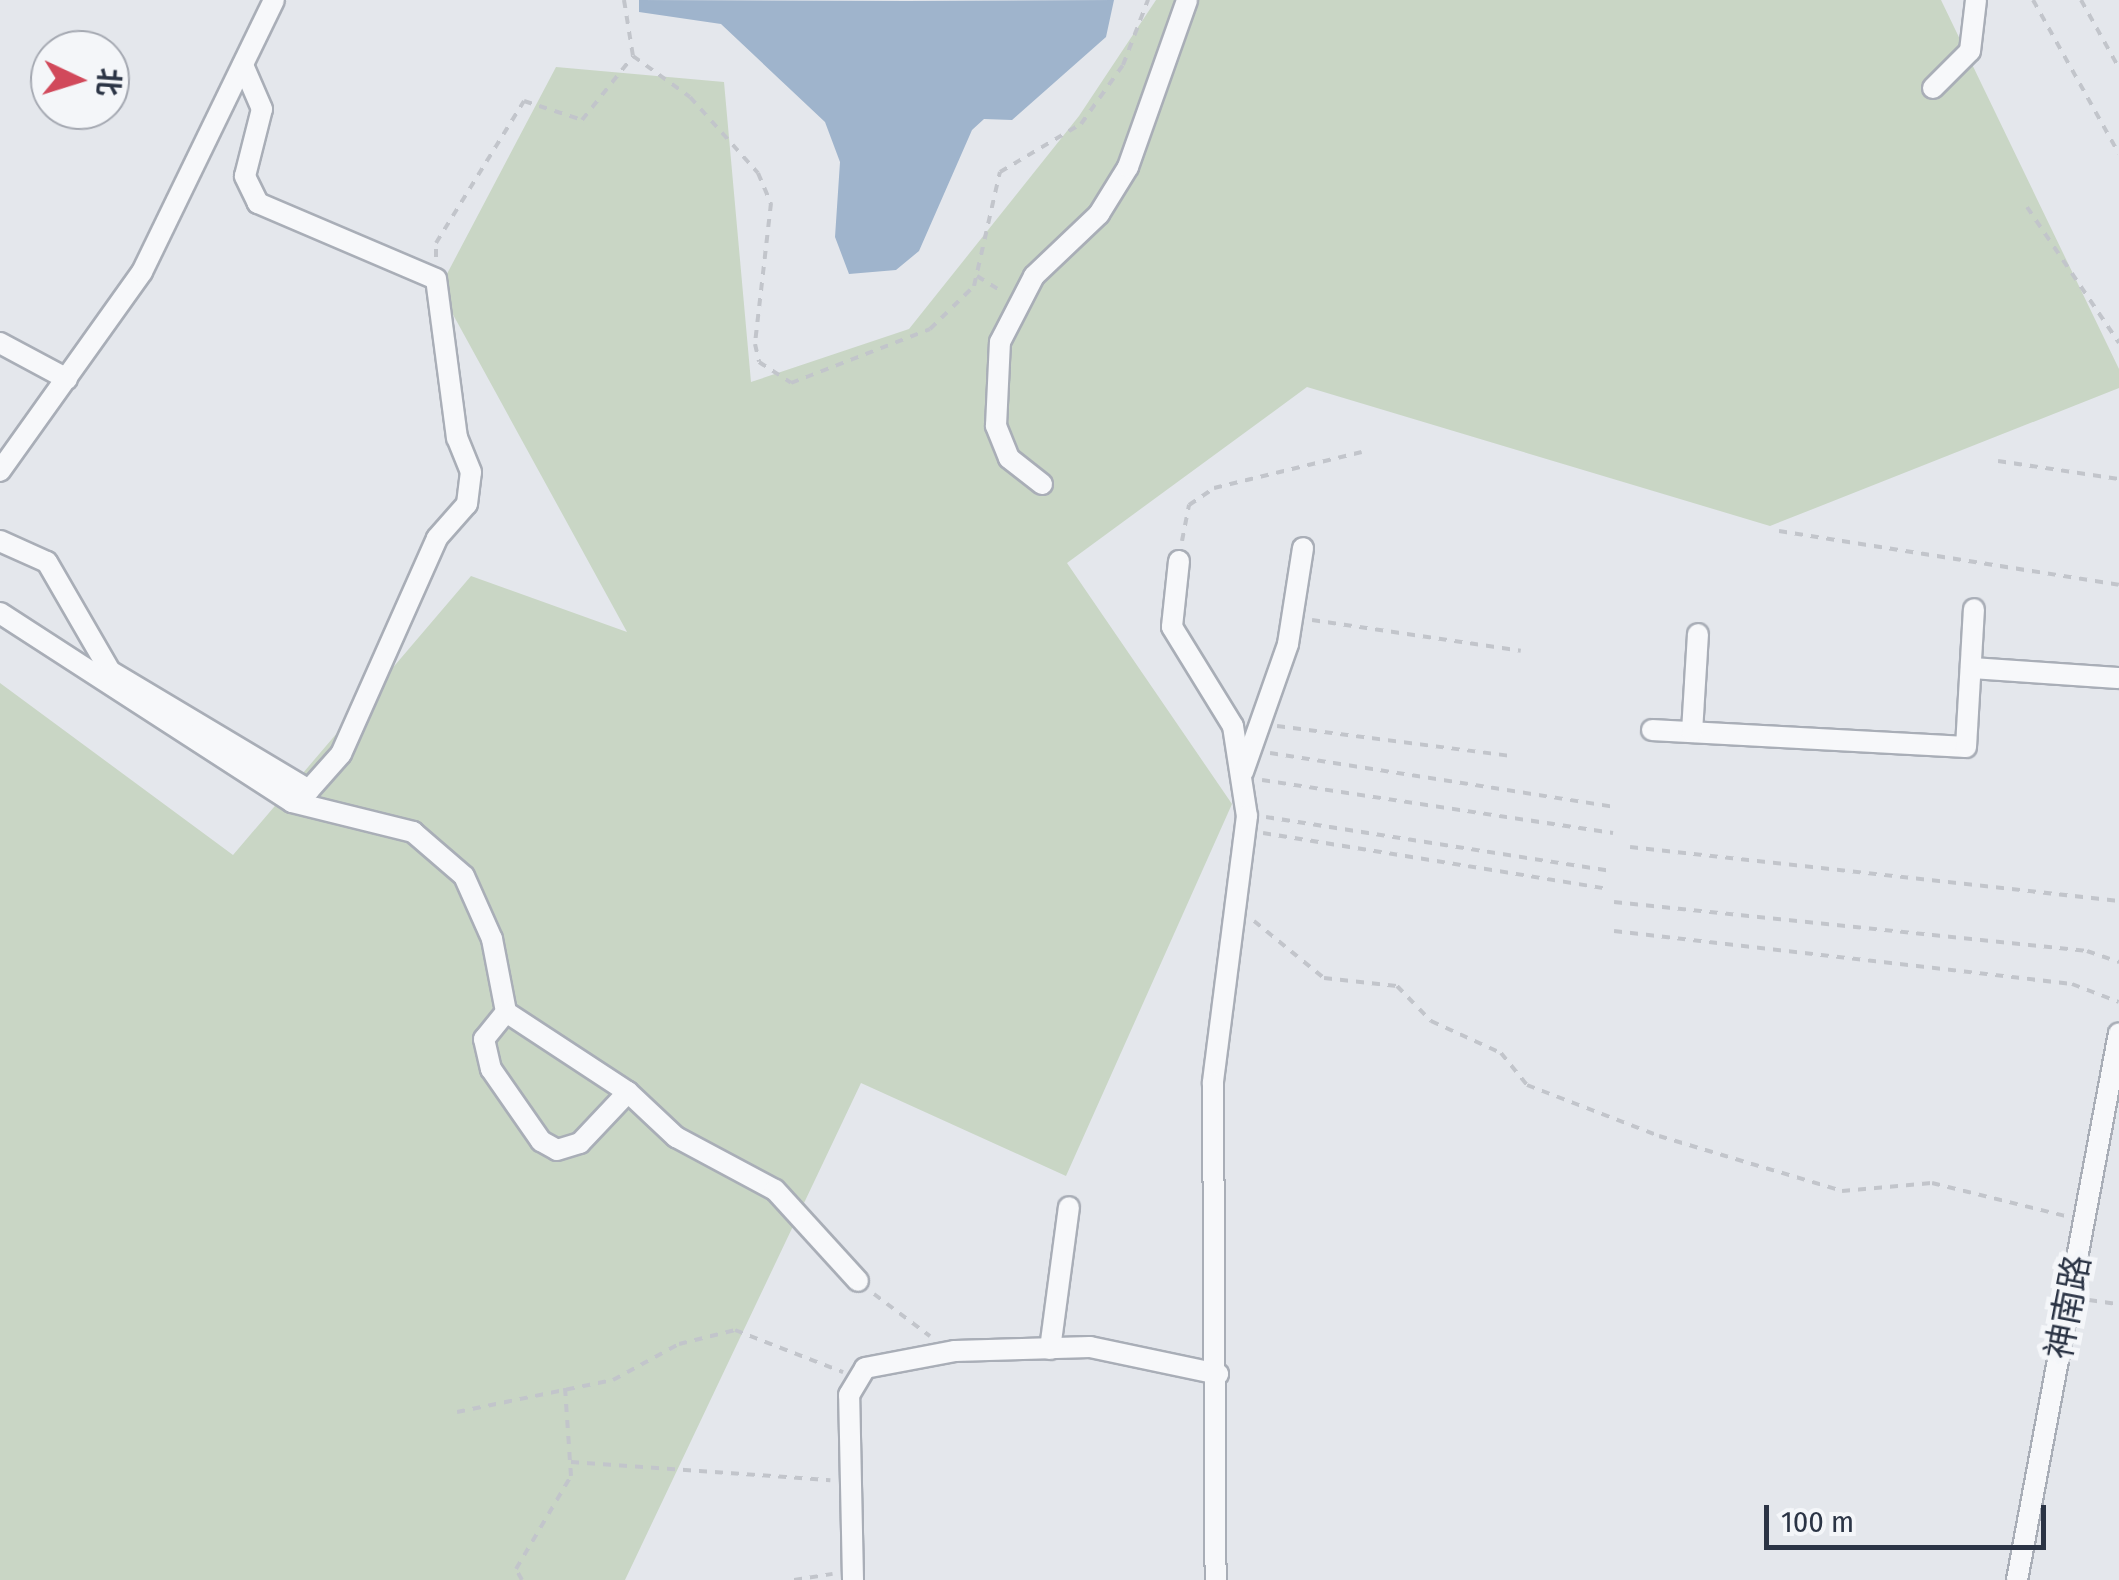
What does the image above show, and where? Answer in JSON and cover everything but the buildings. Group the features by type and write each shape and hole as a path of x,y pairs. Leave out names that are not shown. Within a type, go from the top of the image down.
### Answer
{"street":[{"path":"0,470 142,272 274,0"},
{"path":"1042,484 1009,458 996,426 1000,342 1016,300 1100,214 1128,167 1187,0"},
{"path":"1933,88 1970,51 1976,0"},
{"path":"0,540 47,562 110,670 309,790 341,754 437,538 467,504 471,472 457,438 436,279 258,203 245,176 262,109 243,65"},
{"path":"0,343 66,380"},
{"path":"1243,781 1293,617 1304,548"},
{"path":"1179,560 1172,627 1233,726 1246,826 1213,1083 1218,1374 1216,1580"},
{"path":"1652,730 1966,747 1974,609"},
{"path":"0,613 292,802 414,832 464,876 492,939 506,1012 628,1092 676,1137 775,1190 858,1282"},
{"path":"1692,732 1698,634"},
{"path":"1971,668 2119,678"},
{"path":"506,1012 484,1039 491,1069 541,1141 557,1150 580,1143 628,1092"},
{"name":"神南路","path":"2017,1580 2119,1033"},
{"path":"1050,1349 1070,1207"},
{"path":"853,1576 850,1481 856,1379 864,1368 955,1352 1090,1347 1218,1374"}],"path":[{"path":"624,0 633,56 690,97 758,172 771,203 755,344 775,378 791,383 930,329 977,276 1000,172 1081,124 1123,66 1148,0"},
{"path":"2033,0 2119,154"},
{"path":"2081,0 2119,68"},
{"path":"436,279 436,243 524,101 582,120 633,56"},
{"path":"2027,207 2119,343"},
{"path":"977,276 1016,300"},
{"path":"1179,560 1190,505 1214,488 1362,452"},
{"path":"1998,461 2119,479"},
{"path":"1779,531 2119,585"},
{"path":"1293,617 1521,651"},
{"path":"1259,724 1510,756"},
{"path":"1250,750 1616,807"},
{"path":"1243,781 1278,780 1613,834"},
{"path":"1246,826 1610,872"},
{"path":"1246,826 1609,889"},
{"path":"1630,847 2119,902"},
{"path":"1614,902 2087,951 2119,962"},
{"path":"1238,908 1324,978 1396,986 1431,1020 1501,1054 1527,1084 1658,1136 1842,1191 1932,1183 2084,1219"},
{"path":"1614,931 2072,984 2119,1002"},
{"path":"858,1282 955,1352"},
{"path":"2070,1298 2119,1304"},
{"path":"457,1412 644,1370 679,1344 735,1330 803,1350 856,1379"},
{"path":"522,1580 516,1570 572,1462 565,1387"},
{"path":"572,1462 850,1481"},
{"path":"794,1580 853,1576"}],"green space":[{"path":"1156,0 1941,0 2119,369 2119,388 1770,526 1307,387 1067,563 1232,804 1066,1176 861,1083 625,1580 0,1580 0,683 233,855 471,576 627,632 439,289 556,67 724,82 751,382 909,329 1079,116"}],"water":[{"path":"639,0 1114,0 1106,37 1012,120 984,119 972,130 919,251 896,270 849,274 835,237 840,162 825,122 721,24 639,12"}]}
